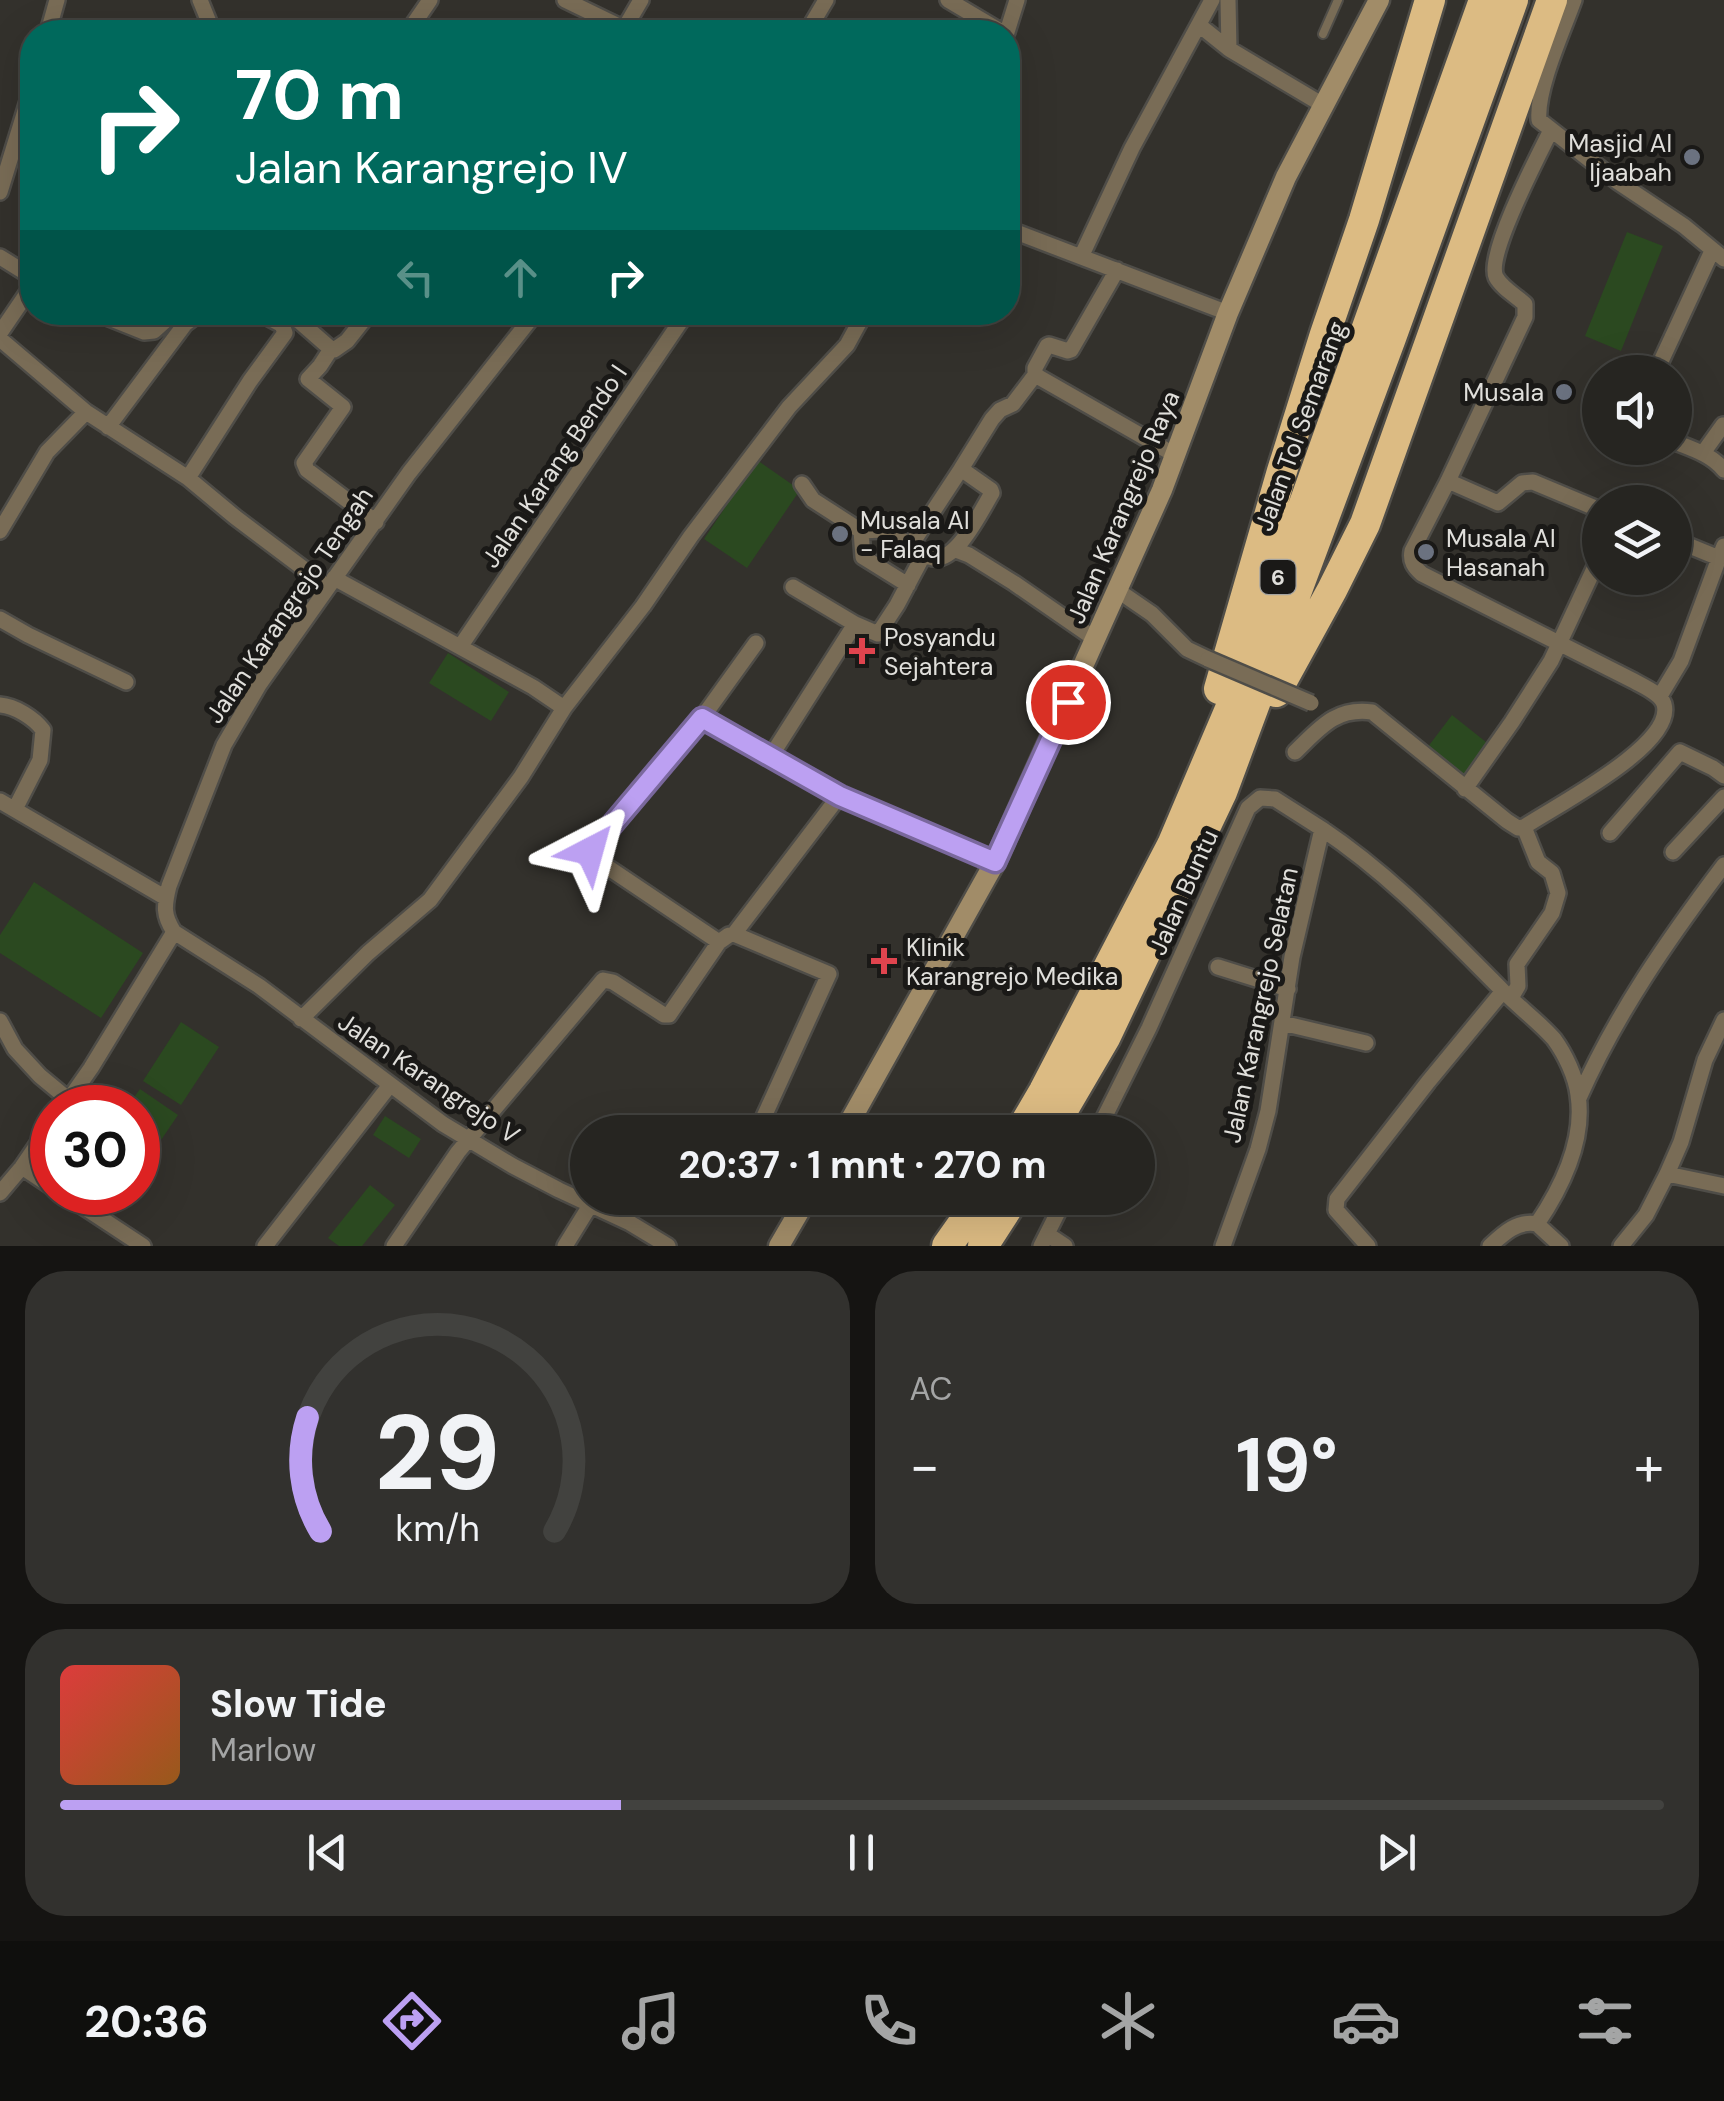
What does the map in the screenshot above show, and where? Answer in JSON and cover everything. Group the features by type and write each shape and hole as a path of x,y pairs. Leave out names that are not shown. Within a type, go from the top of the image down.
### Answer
{"highway":[{"path":"1172,845 1248,585 1430,0"},
{"name":"Jalan Tol Semarang","path":"1030,1115 1172,845 1236,697 1484,0"},
{"name":"6","path":"1060,1115 1105,1038 1222,792 1512,0"},
{"path":"1222,792 1364,524 1552,0"},
{"path":"948,1246 969,1215"},
{"path":"983,1246 1003,1215"}],"main road":[{"name":"Jalan Karangrejo Raya","path":"854,1115 995,862 1175,454 1228,313 1286,177 1378,0"},
{"path":"779,1246 796,1215"}],"street":[{"path":"565,0 606,20"},
{"path":"948,0 983,20"},
{"path":"1081,257 1132,148 1212,0"},
{"path":"1228,0 1229,49"},
{"path":"1574,0 1546,76 1539,120 1718,255 1665,355"},
{"path":"1200,26 1229,49 1324,105"},
{"path":"0,192 20,127"},
{"path":"1295,752 1330,719 1354,711 1372,712 1513,826 1524,827 1592,786 1655,736 1664,714 1660,696 1422,574 1412,563 1412,550 1526,312 1524,304 1497,279 1494,270 1511,214 1551,130"},
{"path":"1020,234 1228,313"},
{"path":"793,587 879,634 908,585 918,550 992,419 1013,404 1035,375 1048,345 1068,352 1072,348 1116,270"},
{"path":"20,306 0,336 86,412 188,478 235,518 327,580 460,647 564,708"},
{"path":"126,325 144,332 161,325"},
{"path":"108,427 184,325"},
{"path":"188,478 285,333 282,325"},
{"path":"309,325 331,349"},
{"path":"360,325 347,341 331,349 308,379 344,407 304,463 315,477 376,522"},
{"name":"Jalan Karangrejo Tengah","path":"166,898 224,745 259,684 327,580 526,325"},
{"name":"Jalan Karang Bendo I","path":"460,647 678,325"},
{"path":"302,1019 368,953 430,900 691,536 790,407 847,345 859,325"},
{"path":"1035,375 1175,454"},
{"path":"0,531 47,452 86,412"},
{"path":"1703,453 1723,425"},
{"path":"1692,449 1724,470"},
{"path":"802,484 812,500 861,531 883,530 937,558 956,550 992,493 961,469"},
{"path":"1448,481 1498,504 1522,483 1533,482 1582,502"},
{"path":"861,531 863,558 908,585"},
{"path":"1660,696 1681,661 1721,552 1692,544"},
{"path":"956,550 1014,583 1096,639"},
{"path":"1117,590 1152,614 1187,648 1312,703 1330,719"},
{"path":"1465,789 1560,644 1582,595"},
{"path":"0,619 126,682"},
{"path":"771,756 855,624"},
{"path":"756,642 702,718 590,851 594,858 727,938 830,974 765,1115"},
{"path":"0,705 12,708 42,730 40,760 8,805 166,898 166,920 174,932 79,1085"},
{"path":"702,718 840,796 995,862"},
{"path":"1655,736 1724,776"},
{"path":"1610,833 1680,752"},
{"path":"394,1246 458,1152 596,987 609,980 667,1016 840,796"},
{"path":"1673,852 1724,797"},
{"name":"Jalan Buntu","path":"1106,1115 1150,1028 1248,808 1260,798 1274,799 1322,829"},
{"path":"1359,1243 1336,1210 1337,1199 1428,1082 1518,986 1517,964 1552,913 1558,893 1552,873 1538,862 1524,827"},
{"path":"1322,829 1376,867 1555,1041 1579,1098 1578,1128 1574,1152 1537,1224"},
{"name":"Jalan Karangrejo Selatan","path":"1223,1246 1258,1150 1268,1110 1292,957 1322,829"},
{"path":"1579,1098 1659,954 1724,865"},
{"name":"Jalan Karangrejo V","path":"174,932 259,986 469,1140 570,1195"},
{"path":"1218,967 1288,990"},
{"path":"1628,1244 1681,1142 1706,1060 1724,1020"},
{"path":"0,1022 14,1050 48,1085"},
{"path":"1282,1022 1366,1043"},
{"path":"265,1246 390,1085"},
{"path":"0,1193 30,1155"},
{"path":"22,1167 30,1172"},
{"path":"1667,1174 1724,1186"},
{"path":"96,1215 144,1246"},
{"path":"565,1246 584,1215"},
{"name":"Jalan Karangrejo V","path":"614,1215 668,1246"},
{"path":"1056,1215 1044,1240 1066,1246"},
{"path":"1490,1246 1508,1230 1527,1222 1537,1224 1561,1246"}],"lane":[{"path":"1323,34 1338,0"}],"green space":[{"path":"1627,232 1663,246 1621,351 1585,336"},
{"path":"757,460 800,490 747,568 704,539"},
{"path":"448,653 509,692 491,721 429,683"},
{"path":"1452,715 1491,746 1465,779 1427,748"},
{"path":"34,882 143,953 101,1018 0,953 0,935"},
{"path":"181,1022 219,1047 181,1105 160,1092 160,1085 143,1081"},
{"path":"160,1103 178,1115 160,1142"},
{"path":"385,1116 421,1139 409,1158 373,1135"},
{"path":"370,1185 395,1205 362,1246 339,1246 328,1238"}],"place":[{"name":"Masjid Al Ijaabah","path":"1692,157"},
{"name":"Musala","path":"1564,392"},
{"name":"Musala Al - Falaq","path":"840,534"},
{"name":"Musala Al Hasanah","path":"1426,552"},
{"name":"Posyandu Sejahtera","path":"862,651"},
{"name":"Klinik Karangrejo Medika","path":"884,961"}],"route":[{"path":"590,851 702,718 840,796 995,862 1068,702"}]}
